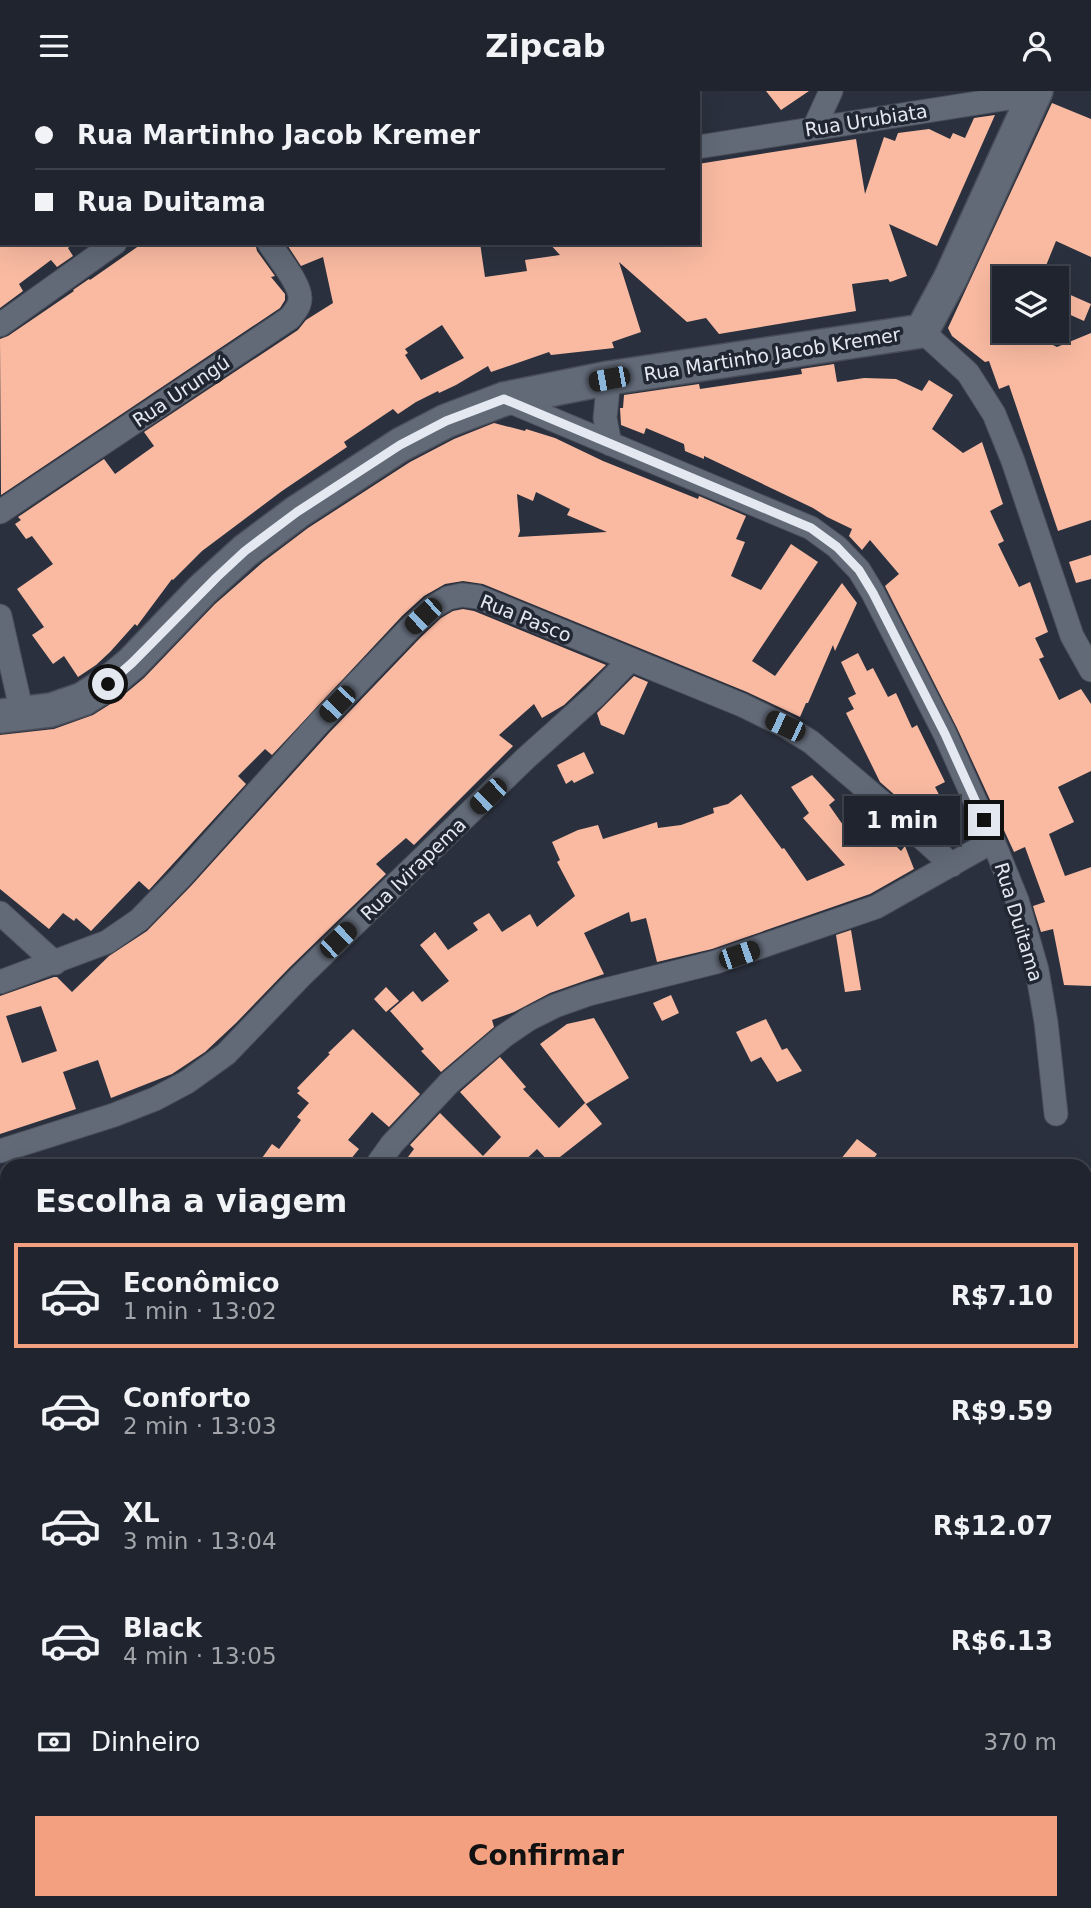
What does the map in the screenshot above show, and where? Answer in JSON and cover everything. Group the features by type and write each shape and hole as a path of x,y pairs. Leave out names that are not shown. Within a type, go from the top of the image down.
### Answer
{"street":[{"path":"814,128 831,91"},
{"name":"Rua Urubiata","path":"700,147 1035,93"},
{"name":"Rua Martinho Jacob Kremer","path":"11,714 51,710 83,699 108,684 245,551 297,512 400,445 446,421 504,399 609,379 922,331 951,277 1035,93"},
{"path":"0,325 112,245"},
{"name":"Rua Urungú","path":"0,512 290,318 298,308 298,289 270,245"},
{"path":"922,331 968,373 994,414 1013,461 1072,636 1091,670"},
{"path":"609,379 605,418 610,444"},
{"name":"Rua Duitama","path":"504,399 811,528 859,570 945,734 1017,900 1037,970 1046,1022 1056,1114"},
{"name":"Rua Pasco","path":"0,982 107,942 139,920 412,626 433,607 448,598 462,595 478,597 742,705 785,726 811,742 952,865"},
{"path":"0,617 11,714"},
{"name":"Rua Ivirapema","path":"0,1151 114,1115 155,1099 187,1082 226,1054 300,977 526,758 594,698 629,660"},
{"path":"381,1159 449,1083 504,1036 529,1019 589,994 716,962 876,907 993,841"},
{"path":"0,913 55,963"}],"building":[{"path":"766,91 809,91 781,110"},
{"path":"1052,103 1091,119 1091,257 1056,241 1046,266 992,266 992,343 1049,343 1057,347 1091,333 1091,520 1058,531 1009,385 999,389 989,361 985,362 952,336 948,328"},
{"path":"995,115 937,246 889,224 907,276 890,282 888,279 852,284 856,311 719,334 706,318 687,322 619,262 641,332 612,342 614,348 551,355 549,352 491,372 488,366 456,385 416,402 398,414 393,409 344,442 347,447 282,491 202,551 172,579 137,626 135,624 110,652 78,677 64,656 53,664 32,635 44,627 17,589 53,564 32,536 26,539 15,524 21,520 18,517 104,459 115,474 154,446 144,432 298,330 306,320 333,303 323,257 301,266 287,245 480,245 485,277 527,271 525,260 560,255 551,245 700,245 700,164 856,139 865,194 884,137 895,141 898,133 929,129 950,139 953,133 965,138 974,118","holes":["442,325 464,358 421,380 405,355 408,353 405,349"]},
{"path":"0,245 72,245 68,248 73,256 57,267 51,260 19,284 23,291 0,308"},
{"path":"140,245 256,245 275,276 271,277 285,294 285,300 280,308 1,495 0,339"},
{"path":"1069,294 1091,304 1084,321 1069,314"},
{"path":"834,364 837,382 864,378 896,379 922,391 929,380 953,395 932,429 963,453 982,442 1003,504 990,511 1004,541 998,544 1019,587 1030,582 1048,632 1035,638 1044,657 1039,659 1059,700 1081,689 1091,704 1091,771 1058,787 1074,822 1049,834 1065,876 1091,867 1091,986 1064,985 1053,929 1041,932 1033,906 1045,902 1025,847 1014,852 957,728 885,586 899,574 870,540 862,550 849,536 852,529 813,508 704,456 704,459 685,451 684,444 646,428 644,434 621,425 620,408 623,408 624,395 699,384 700,389 802,374 801,369"},
{"path":"494,423 525,431 526,429 555,438 603,461 746,516 736,539 745,542 731,576 761,590 791,544 818,562 752,661 775,676 842,583 857,603 835,651 833,645 800,717 747,692 483,584 463,581 445,584 424,596 402,616 272,755 265,749 238,776 246,784 149,890 139,881 91,931 76,918 74,921 63,913 49,929 0,889 0,735 54,729 93,715 120,698 144,678 215,604 263,562 308,528 410,462 454,439","holes":["536,492 570,509 567,515 607,532 518,537 520,531 517,494 533,501"]},
{"path":"1091,555 1091,579 1076,583 1069,562"},
{"path":"453,611 474,611 606,665 564,705 542,718 534,704 499,735 513,746 414,845 406,838 376,864 386,874 205,1052 172,1074 111,1098 98,1060 63,1072 76,1109 0,1134 0,996 54,977 72,992 109,956 147,931 329,733 422,636","holes":["41,1006 57,1051 22,1063 6,1016"]},
{"path":"858,653 867,671 873,668 888,697 896,693 912,728 917,725 945,782 935,787 955,825 938,833 880,782 846,713 854,709 848,698 856,694 841,662"},
{"path":"634,676 648,682 624,735 601,725 597,713"},
{"path":"584,752 594,773 566,784 557,765"},
{"path":"812,775 835,800 829,805 850,835 862,822 871,831 875,826 901,851 905,846 914,869 870,894 712,949 657,962 646,918 631,922 629,912 584,933 604,974 550,993 492,1020 494,1027 441,1072 390,1011 413,991 422,1002 449,981 420,945 435,932 448,950 478,930 473,923 489,913 502,932 530,914 537,927 575,896 557,862 560,860 552,842 578,830 598,825 603,839 657,822 658,828 681,825 714,813 713,808 728,804 741,794 807,881 845,865 803,818 809,813 791,787"},
{"path":"851,930 861,990 845,992 836,935"},
{"path":"386,987 399,1001 386,1012 374,999"},
{"path":"671,995 679,1013 662,1021 653,1003"},
{"path":"594,1018 629,1078 586,1104 540,1044 567,1024"},
{"path":"766,1019 782,1050 787,1048 802,1071 777,1082 761,1057 751,1062 736,1032"},
{"path":"353,1029 420,1094 389,1127 372,1112 348,1140 359,1149 351,1159 261,1159 272,1144 279,1149 301,1120 297,1117 309,1103 297,1093 300,1091 297,1088 330,1054 328,1053"},
{"path":"500,1057 526,1087 523,1089 559,1128 585,1103 602,1124 557,1159 546,1159 537,1149 526,1159 406,1159 414,1149 410,1145 440,1113 483,1156 501,1137 460,1092"},
{"path":"857,1139 877,1154 873,1159 841,1159"}],"route":[{"path":"108,684 132,663 202,590 245,551 297,512 400,445 446,421 504,399 811,528 837,547 859,570 873,593 945,734 984,820"}]}
